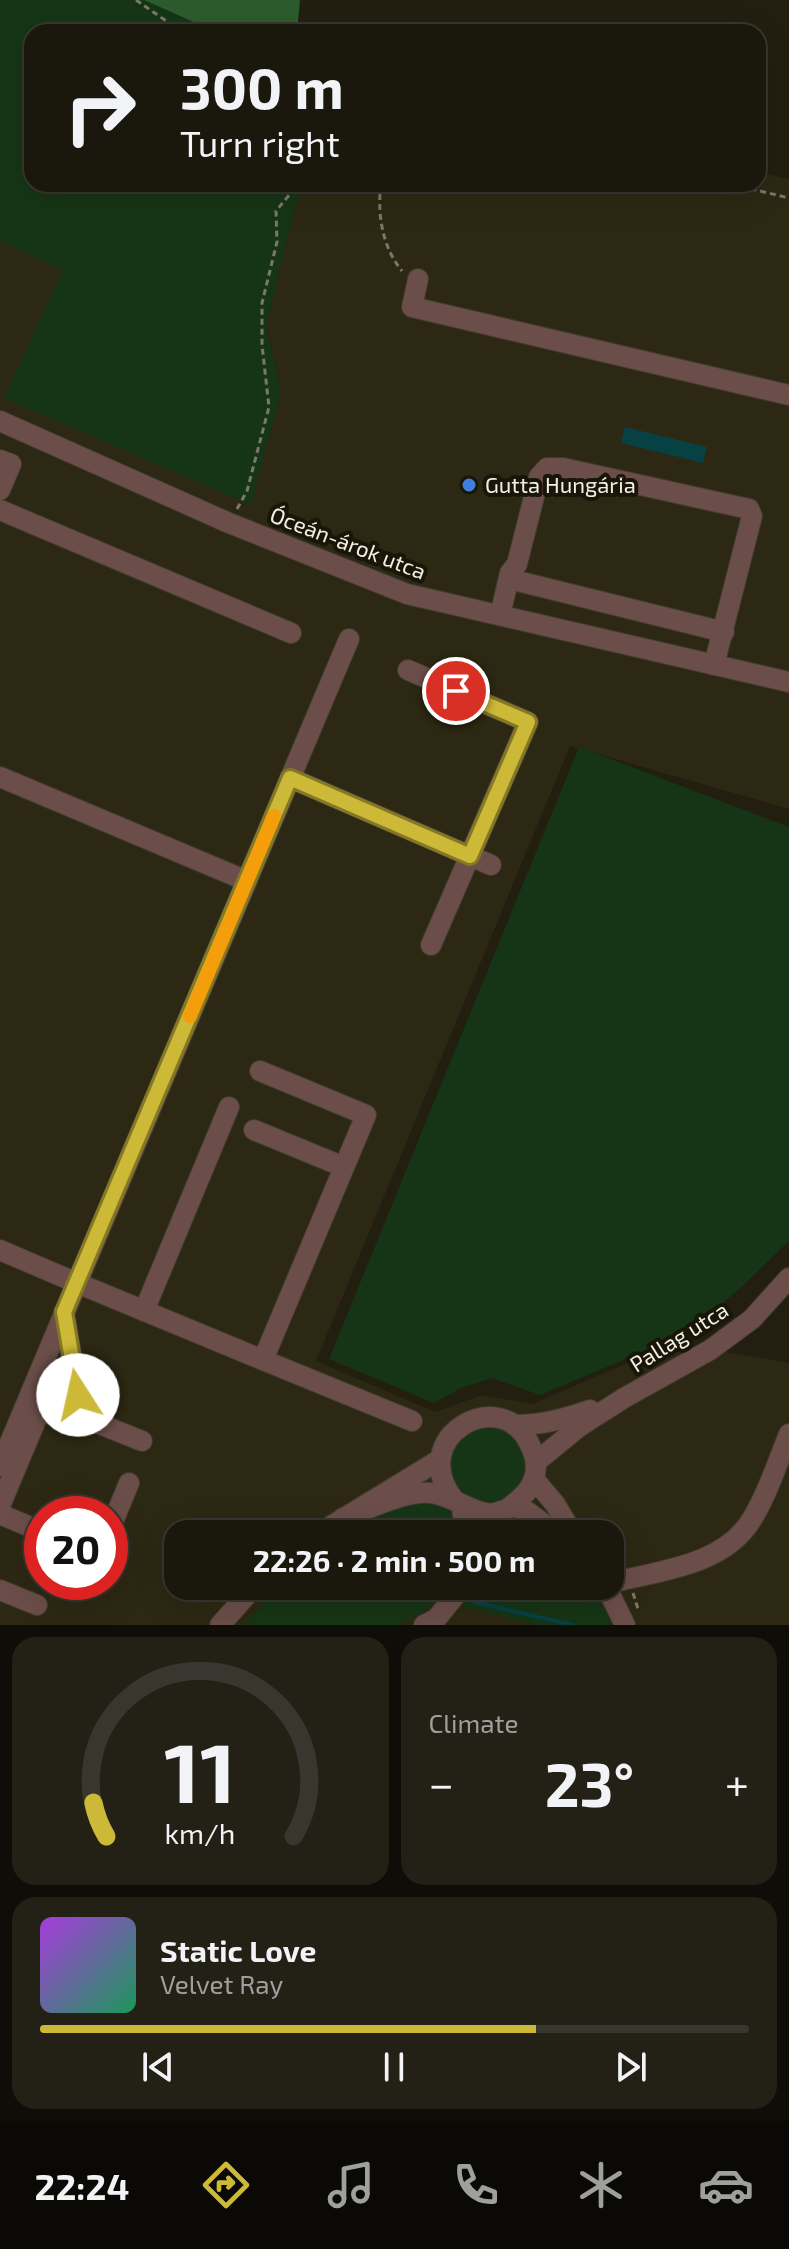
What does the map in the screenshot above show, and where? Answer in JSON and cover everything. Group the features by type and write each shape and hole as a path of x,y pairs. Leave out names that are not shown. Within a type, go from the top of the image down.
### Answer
{"street":[{"path":"418,279 412,307 789,395"},
{"name":"Óceán-árok utca","path":"0,421 229,523 407,594 789,682"},
{"path":"0,460 11,464 0,490"},
{"path":"500,615 509,579 517,564 539,477 547,468 563,468 749,509 752,516 714,665"},
{"path":"0,510 291,633"},
{"path":"509,579 724,632"},
{"path":"0,1466 349,639"},
{"path":"408,670 528,722 431,945"},
{"path":"0,777 247,881"},
{"path":"290,778 491,865"},
{"path":"260,1071 366,1115 263,1360"},
{"path":"144,1311 229,1107"},
{"path":"254,1130 344,1167"},
{"path":"0,1250 412,1421"},
{"name":"Pallag utca","path":"624,1398 710,1350 752,1319 789,1278"},
{"path":"64,1312 82,1417 142,1441"},
{"path":"0,1506 39,1413 78,1395"},
{"path":"514,1425 559,1421 624,1398"},
{"path":"497,1520 528,1491 535,1470 580,1426 624,1398"},
{"path":"462,1520 458,1503 445,1488 440,1475 439,1460 444,1444 453,1431 483,1417 499,1418 514,1425 526,1437 535,1470 565,1520"},
{"path":"624,1580 690,1564 718,1551 739,1536 753,1518 789,1436"},
{"path":"340,1520 439,1460"},
{"path":"124,1496 129,1483"},
{"path":"343,1518 411,1496 432,1493 481,1513 507,1509 541,1520"},
{"path":"0,1514 24,1524"},
{"path":"0,1590 37,1605"},
{"path":"220,1625 242,1600"},
{"path":"448,1606 450,1600"},
{"path":"424,1625 436,1619 452,1600"},
{"path":"623,1600 632,1619"}],"path":[{"path":"136,0 170,24"},
{"path":"229,523 247,491 269,407 262,345 262,303 277,242 276,211 290,192"},
{"path":"380,192 378,207 387,244 401,270 418,279"},
{"path":"764,192 789,198"},
{"path":"623,1600 632,1619"}],"shaded area":[{"path":"766,174 789,179 789,809 570,746 316,1361 435,1412 482,1395 533,1404 673,1343 789,1363 789,1625 0,1625 0,241 64,269 250,505 281,391 266,325 299,192 766,192"}],"green space":[{"path":"0,0 144,0 198,24 24,24 24,192 299,192 266,325 281,391 251,505 4,398 63,270 0,241"},
{"path":"144,0 300,0 298,24 198,24"},
{"path":"579,747 789,827 789,1241 737,1291 685,1334 540,1395 492,1378 461,1388 434,1403 329,1359"},
{"path":"488,1428 502,1431 514,1439 522,1451 525,1465 522,1479 514,1491 502,1499 488,1502 474,1499 462,1491 454,1479 451,1465 454,1451 462,1439 474,1431"},
{"path":"419,1500 439,1502 454,1520 365,1520 391,1505"},
{"path":"267,1600 436,1600 425,1610 396,1625 243,1625"},
{"path":"465,1600 599,1600 611,1625 538,1625 462,1607"}],"water":[{"path":"625,427 707,447 703,463 621,443"}],"waterway":[{"path":"474,1602 573,1625"}],"slow traffic":[{"path":"190,1016 274,816"}],"place":[{"name":"Gutta Hungária","path":"469,485"}],"route":[{"path":"78,1395 64,1312 290,778 470,856 528,722 456,691"}]}
